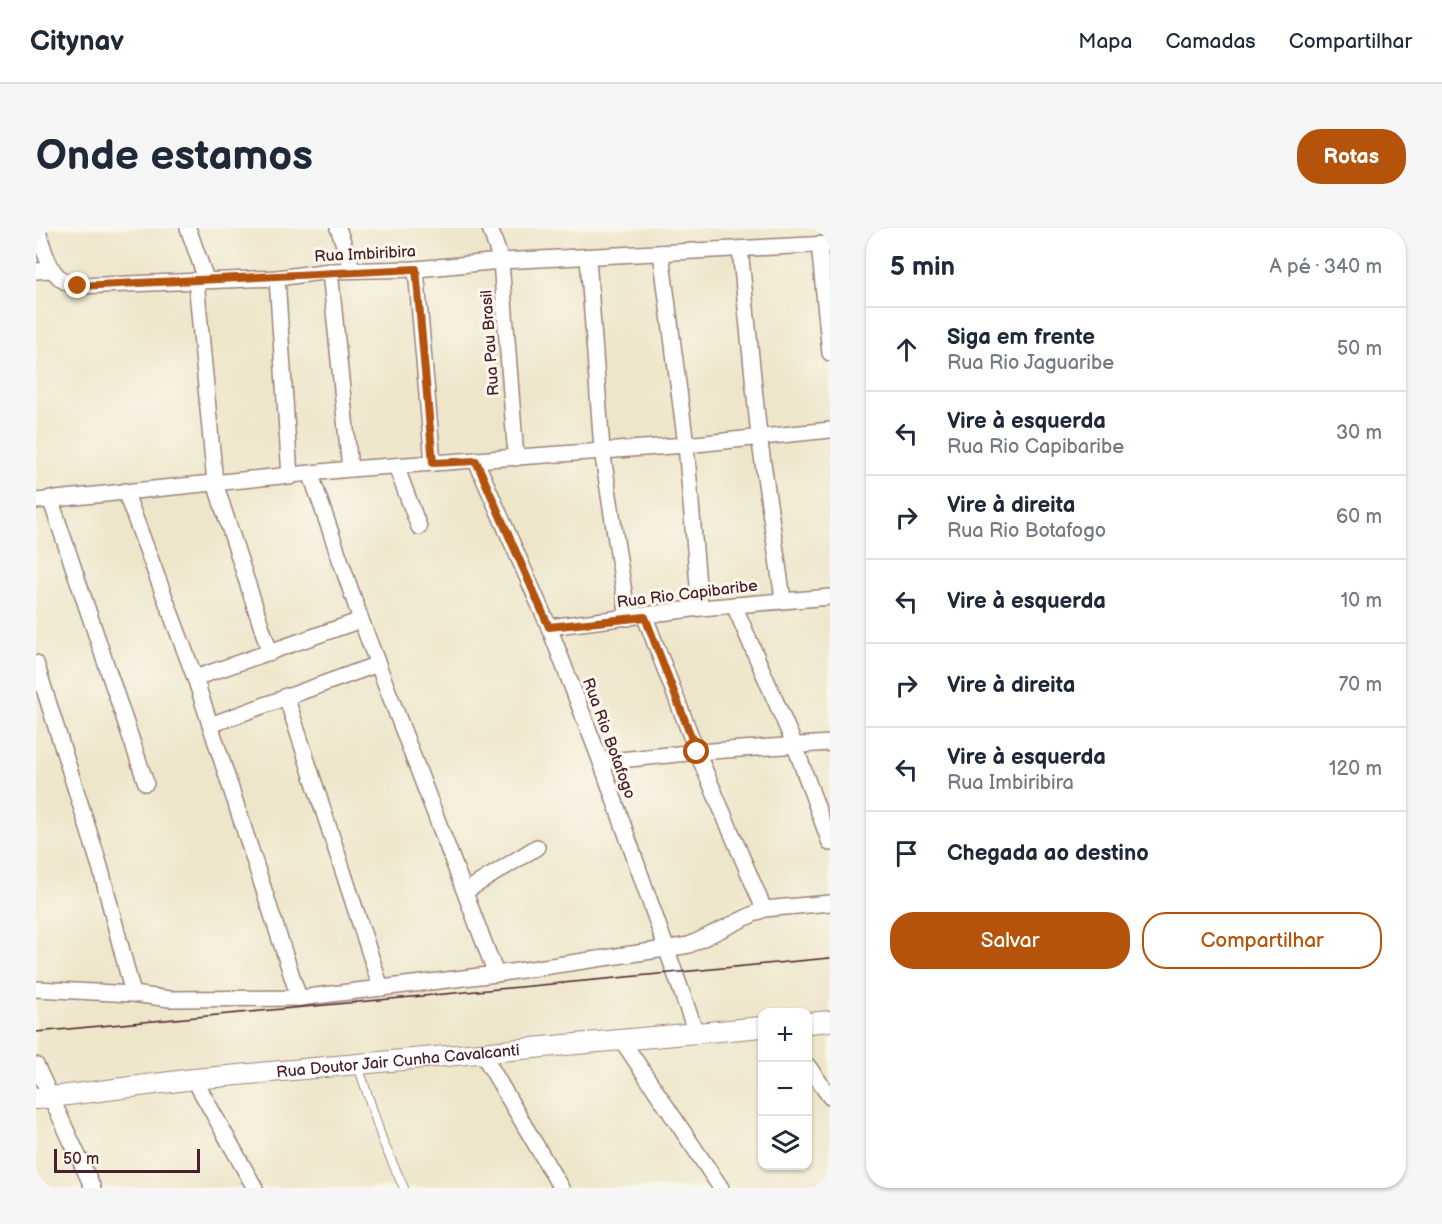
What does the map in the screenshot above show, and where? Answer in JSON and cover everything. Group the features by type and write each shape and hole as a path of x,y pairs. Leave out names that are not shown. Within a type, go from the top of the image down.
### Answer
{"street":[{"path":"37,228 44,270"},
{"path":"188,228 201,279 215,483 270,653"},
{"path":"338,228 353,270"},
{"name":"Rua Pau Brasil","path":"490,228 501,261 516,458"},
{"path":"824,244 830,353"},
{"name":"Rua Imbiribira","path":"44,270 62,281 78,286 201,279 277,278 353,270 416,269 501,261 824,244"},
{"path":"740,249 759,436 783,599"},
{"path":"661,253 686,445 700,608"},
{"path":"588,258 603,450 628,618"},
{"path":"416,269 433,463"},
{"path":"330,272 350,469"},
{"path":"277,278 290,477"},
{"path":"146,783 43,499 311,475 350,469 686,445 830,430"},
{"name":"Rua Rio Botafogo","path":"476,461 549,627 601,762 696,1033"},
{"path":"396,466 419,527"},
{"path":"311,475 361,620 496,974"},
{"path":"125,491 195,678 299,998"},
{"name":"Rua Rio Capibaribe","path":"549,627 783,599 830,597"},
{"path":"734,605 795,746 830,843"},
{"path":"645,617 697,752 764,909"},
{"path":"195,678 361,620"},
{"path":"36,663 100,870 133,994"},
{"path":"210,725 378,664"},
{"path":"286,696 381,988"},
{"path":"601,762 697,752 830,743"},
{"path":"466,891 537,847"},
{"path":"36,989 133,994 170,999 299,998 496,974 688,945 764,909 830,903"},
{"path":"812,1023 830,1021"},
{"name":"Rua Doutor Jair Cunha Cavalcanti","path":"43,1098 194,1079 758,1027"},
{"path":"621,1039 721,1188"},
{"path":"481,1052 561,1188"},
{"path":"36,1065 43,1098 93,1188"},
{"path":"812,1073 830,1097"},
{"path":"194,1079 255,1188"}],"lane":[{"path":"358,1064 383,1142 404,1188"}],"tram line":[{"path":"36,1032 830,958"}],"route":[{"path":"78,286 206,279 277,278 353,270 416,269 433,463 476,461 549,627 645,617 697,752"}]}
